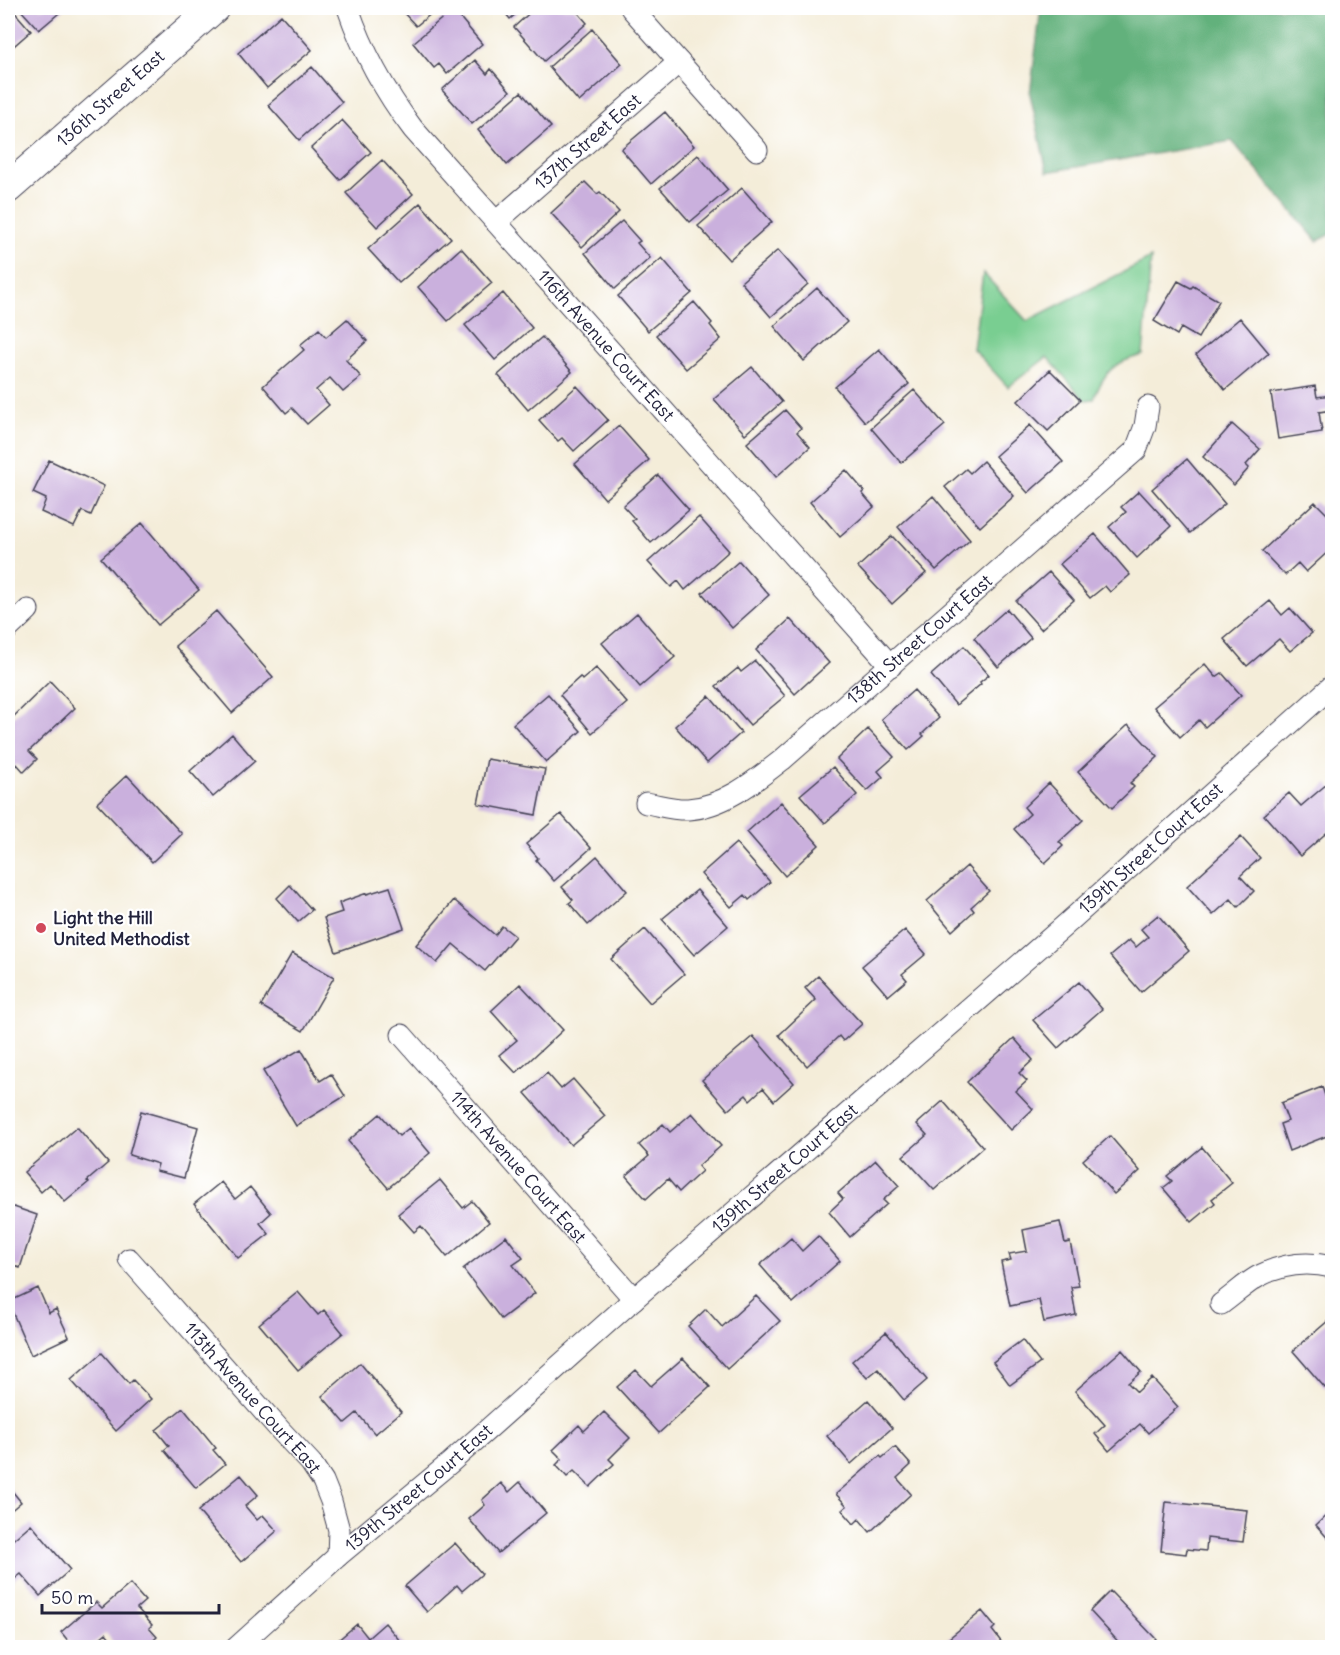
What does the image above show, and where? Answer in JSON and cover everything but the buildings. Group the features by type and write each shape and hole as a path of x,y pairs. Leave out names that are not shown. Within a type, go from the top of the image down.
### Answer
{"street":[{"name":"136th Street East","path":"8,188 214,8"},
{"name":"116th Avenue Court East","path":"348,8 374,68 394,103 414,129 891,666"},
{"path":"631,8 757,150"},
{"name":"137th Street East","path":"496,222 679,62"},
{"name":"138th Street Court East","path":"646,803 687,810 717,803 753,783 891,666 1136,450 1145,426 1148,407"},
{"path":"8,629 27,609"},
{"name":"139th Street Court East","path":"236,1647 1063,927 1332,686"},
{"name":"114th Avenue Court East","path":"402,1035 634,1299"},
{"name":"113th Avenue Court East","path":"129,1259 311,1463 323,1481 331,1501 339,1530 338,1556"},
{"path":"1221,1304 1259,1276 1293,1264 1332,1266"}],"green space":[{"path":"1041,8 1332,8 1332,234 1317,241 1232,141 1047,172 1030,94"},
{"path":"1151,258 1143,355 1111,369 1102,381 1094,399 1085,400 1047,357 1008,387 973,349 983,273 1027,321"}],"place":[{"name":"Light the Hill United Methodist","path":"41,928"}]}
